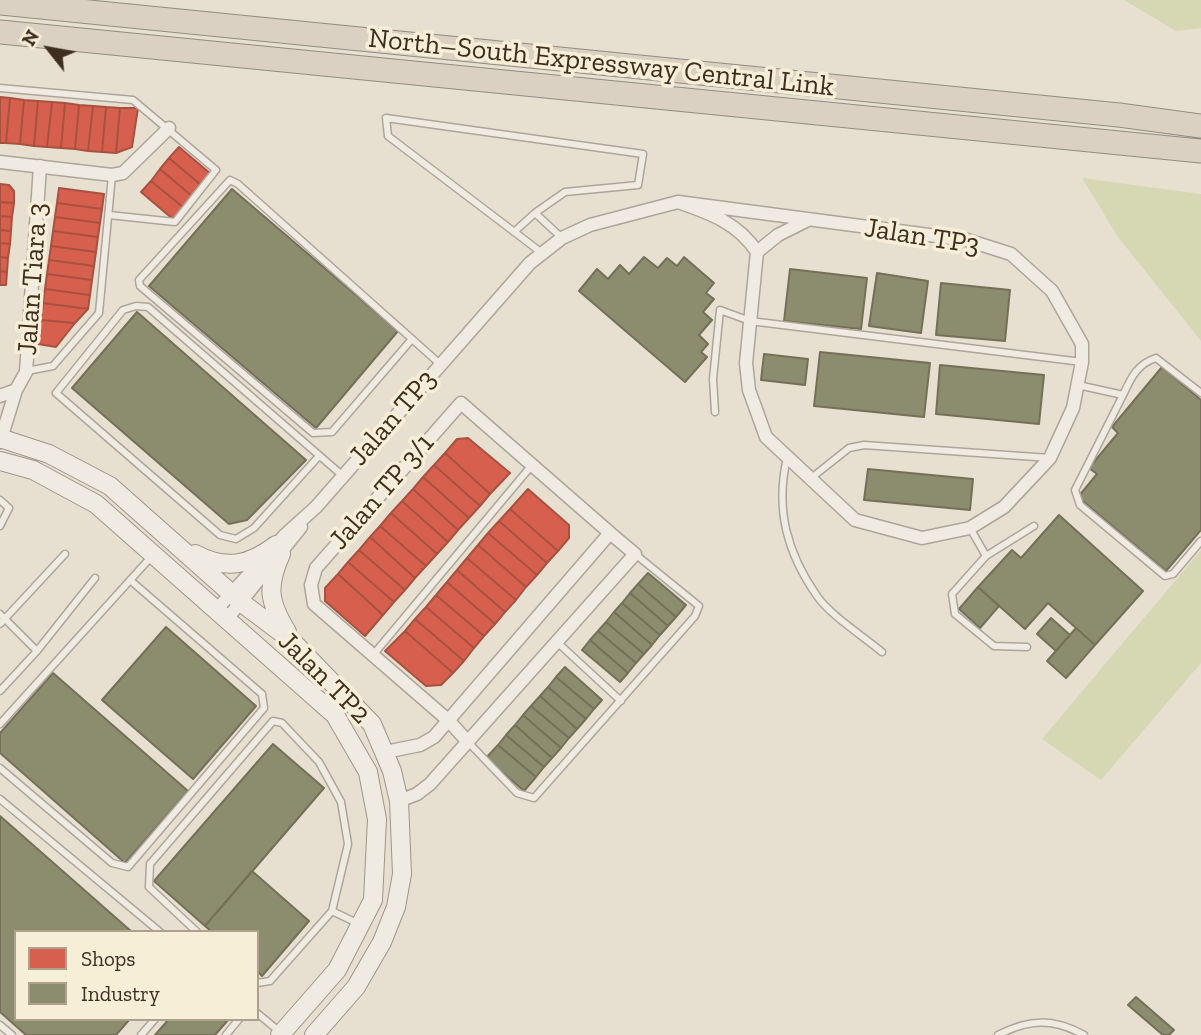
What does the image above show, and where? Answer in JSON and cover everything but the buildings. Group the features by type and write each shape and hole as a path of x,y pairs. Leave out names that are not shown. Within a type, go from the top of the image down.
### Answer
{"highway":[{"name":"North–South Expressway Central Link","path":"0,3 1119,115 1201,126"},
{"name":"North–South Expressway Central Link","path":"0,32 1201,151"}],"street":[{"path":"0,162 112,175 123,173 169,128"},
{"name":"Jalan Tiara 3","path":"0,439 5,406 26,372 40,166"},
{"path":"678,202 714,214 747,237 757,252 778,235 808,219"},
{"name":"Jalan TP3","path":"221,615 440,364 542,253 562,238 590,225 678,202 967,240 1011,254 1052,291 1082,344 1082,362 1073,408 1050,458 1004,507 970,528 922,538 855,520 809,481 766,437 749,390 746,363 757,252"},
{"name":"Jalan Tiara 3","path":"0,396 16,390"},
{"name":"Jalan TP 3/1","path":"467,741 449,721 314,604 311,586 316,568 461,403 635,554"},
{"name":"Jalan TP2","path":"0,439 58,458 110,486 237,598 290,639 372,724 399,801 401,874 396,907 382,942 356,986 314,1035"},
{"name":"Jalan TP2","path":"0,461 33,470 96,504 335,715 368,772 377,819 373,900 337,970 281,1034"},
{"path":"384,752 420,745 449,721 610,533"},
{"path":"176,544 204,559 230,565 278,550"},
{"path":"278,550 271,593 274,611 290,639"},
{"path":"399,801 417,794 430,784 635,554"}],"lane":[{"path":"0,88 133,100 169,128 216,173 174,222 109,215"},
{"path":"514,233 565,192 638,185 643,154 386,118 387,136 514,233 542,253"},
{"path":"26,372 53,366 99,313 112,175"},
{"path":"412,339 331,432 313,433 140,286 139,280 230,180 412,339 440,364"},
{"path":"536,213 562,238"},
{"path":"319,456 254,528 236,539 220,535 56,393 123,310 136,306 148,307 344,476"},
{"path":"715,412 713,379 720,310 750,321 1082,362"},
{"path":"1201,393 1156,358 1145,362 1134,373 1075,489 1075,497 1080,505 1165,576 1173,574 1201,541"},
{"path":"1077,385 1123,395"},
{"path":"809,481 849,448 864,446 1050,458"},
{"path":"787,458 780,486 782,517 798,560 818,597 882,652"},
{"path":"373,655 533,465"},
{"path":"0,500 9,508 0,526"},
{"path":"1027,647 994,646 955,614 952,594 986,556 1034,526"},
{"path":"970,528 986,556"},
{"path":"37,651 2,619 65,554"},
{"path":"467,741 517,793 523,797 534,798 695,616 699,606 635,554"},
{"path":"0,724 154,555"},
{"path":"0,691 37,651 95,578"},
{"path":"0,768 112,863 128,867 264,708 266,701 262,694 130,580"},
{"path":"557,642 621,701"},
{"path":"196,930 149,887 150,864 272,721 282,723 319,762 341,802 348,844 332,911 270,981 259,983"},
{"path":"0,799 158,930"},
{"path":"332,911 360,925"},
{"path":"259,1015 281,1034"},
{"path":"998,1035 1020,1024 1044,1020 1084,1035"},
{"path":"141,1035 153,1021"},
{"path":"226,1035 237,1021"},
{"path":"0,1025 12,1035"}],"green space":[{"path":"1124,0 1201,0 1201,28 1176,31"},
{"path":"1082,178 1201,194 1201,341 1118,237"},
{"path":"1201,550 1201,663 1101,780 1042,739"}]}
